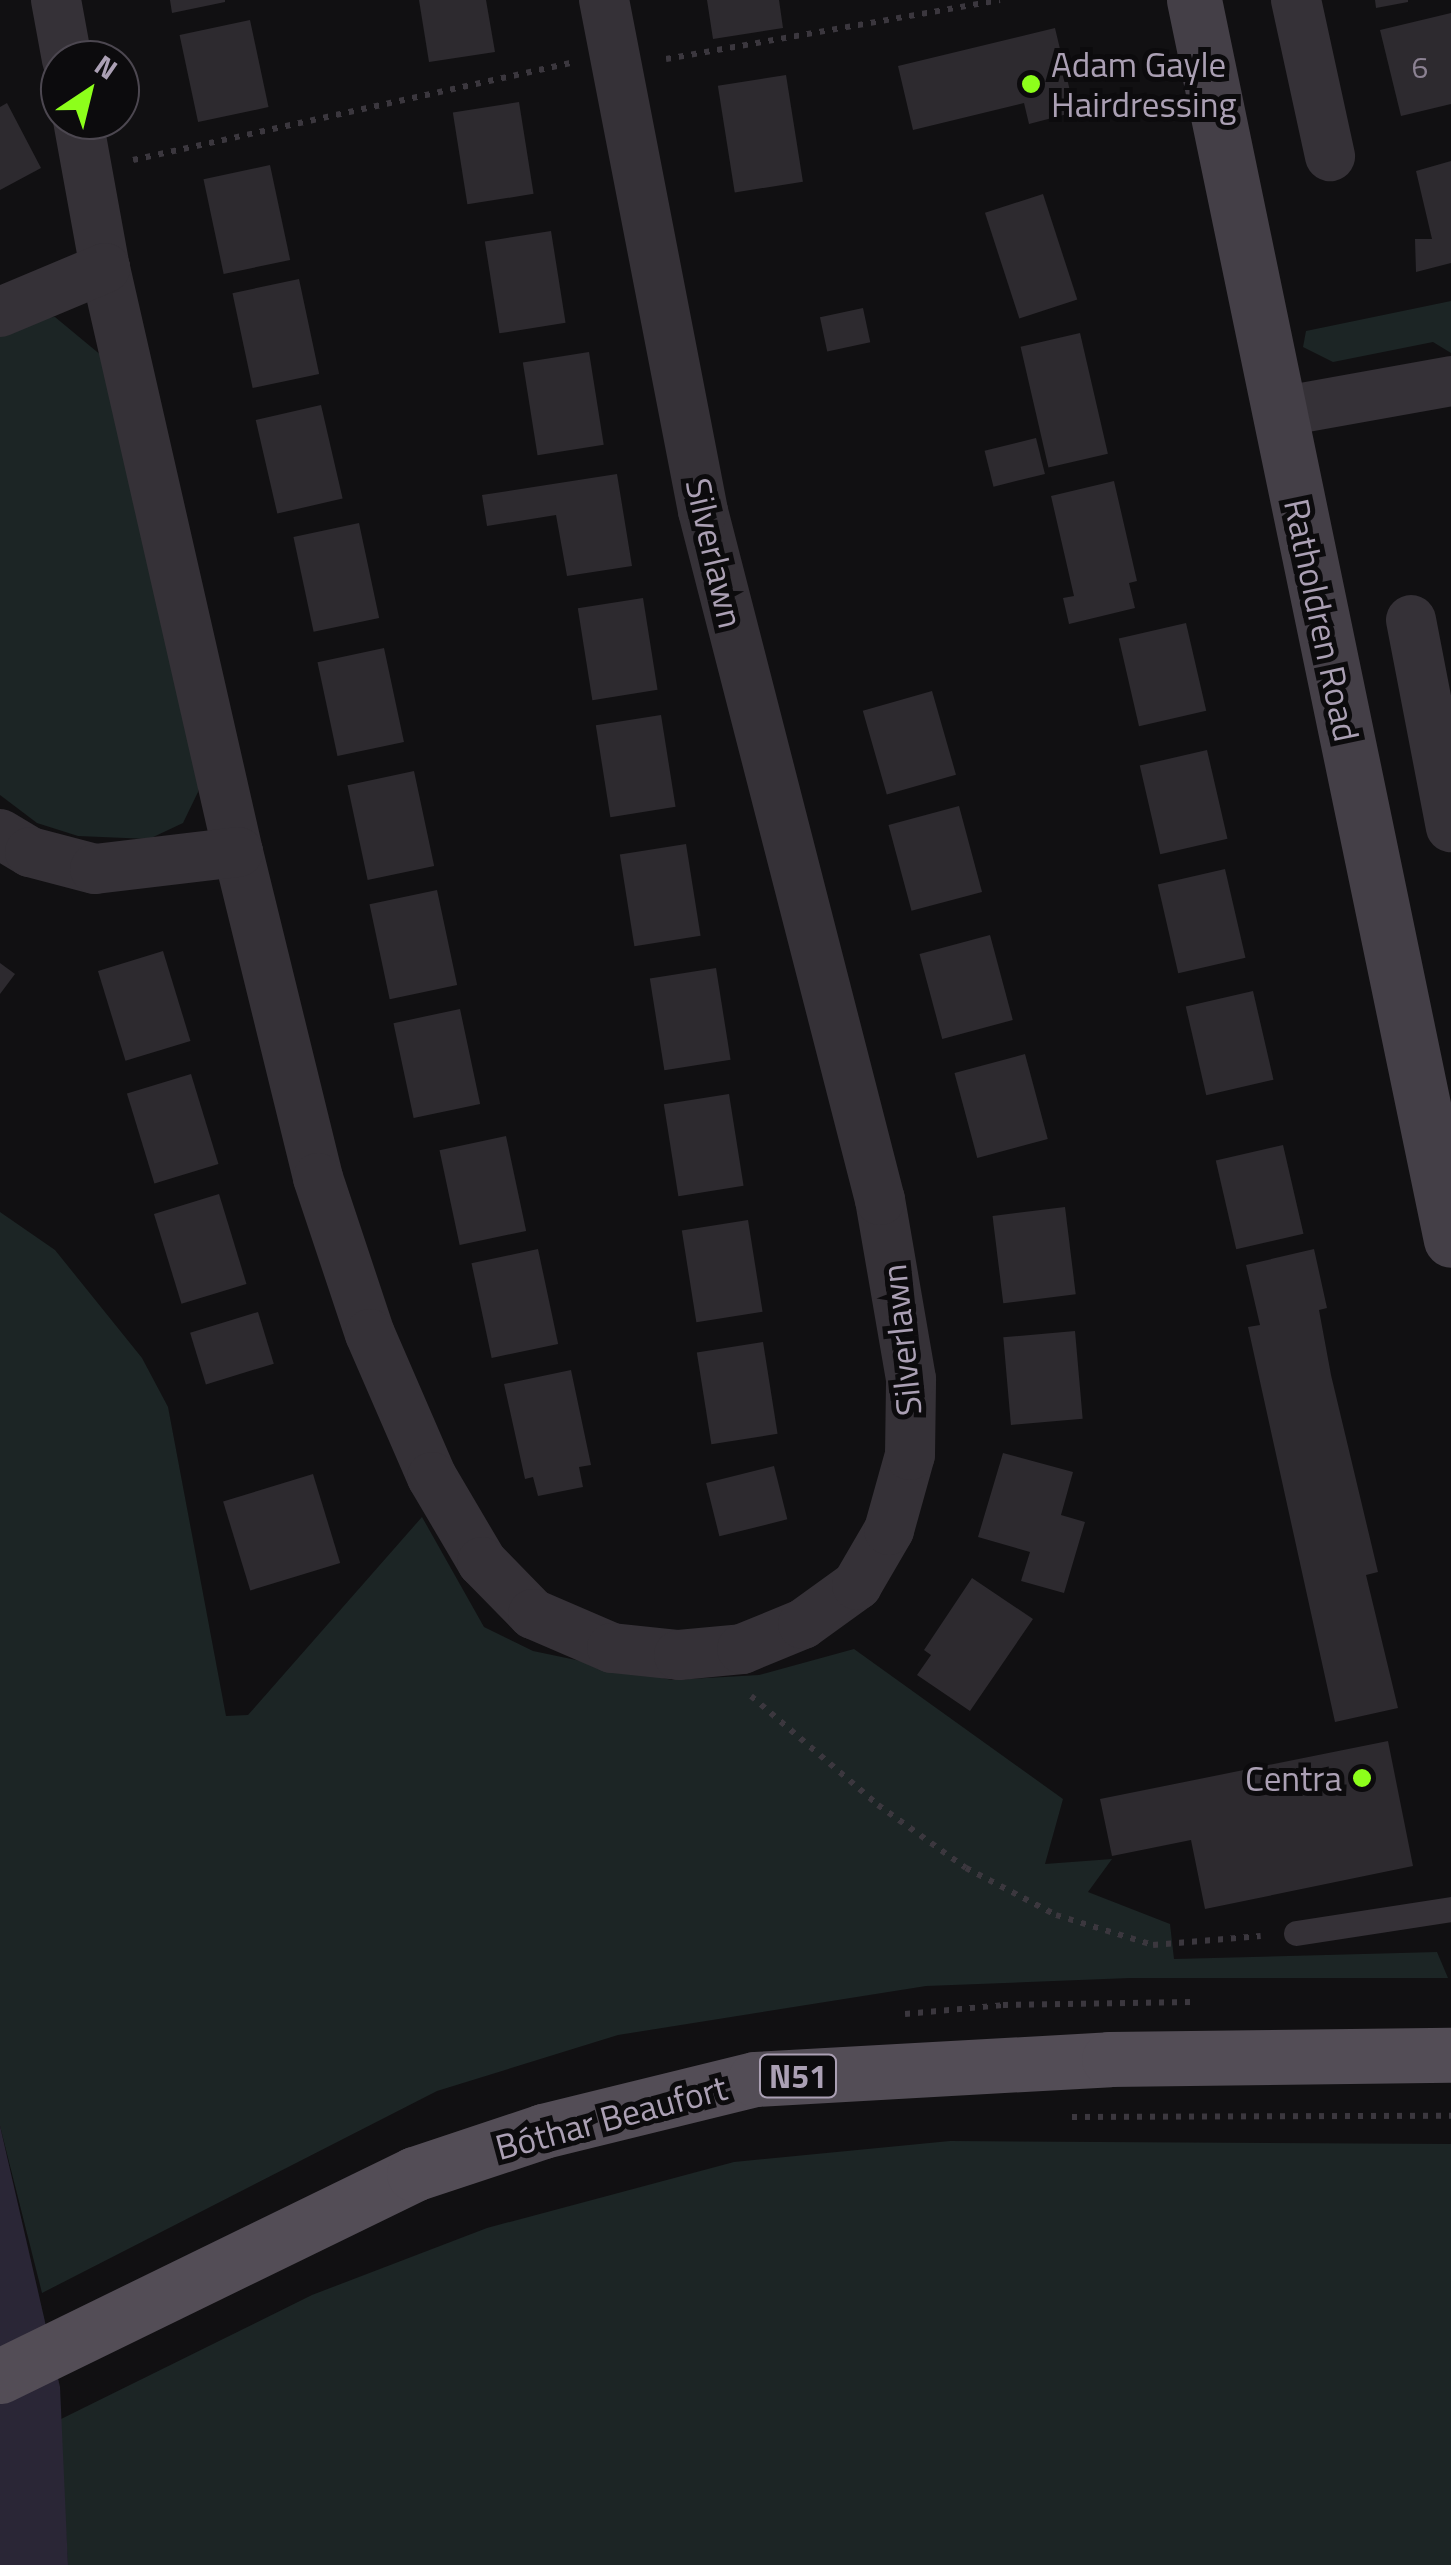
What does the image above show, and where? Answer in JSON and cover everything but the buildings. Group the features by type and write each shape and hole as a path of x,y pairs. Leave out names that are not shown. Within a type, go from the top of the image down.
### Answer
{"main road":[{"name":"Bóthar Beaufort","path":"0,2376 414,2174 543,2131 755,2079 1109,2059 1451,2055"}],"street":[{"path":"56,0 63,40"},
{"name":"Silverlawn","path":"82,140 105,268 238,852 318,1178 370,1334 432,1477 482,1562 534,1614 612,1648 679,1655 731,1650 802,1624 857,1585 889,1530 910,1455 911,1378 880,1200 703,510 604,0"},
{"name":"Ratholdren Road","path":"1194,0 1451,1240"},
{"path":"1296,0 1330,156"},
{"path":"0,312 105,268"},
{"path":"1279,412 1451,381"},
{"path":"1410,620 1451,827"},
{"path":"0,834 30,852 95,868 238,852"}],"lane":[{"path":"1296,1933 1451,1909"}],"path":[{"path":"88,170 614,61 1000,0"},
{"path":"731,1650 732,1667 756,1705 800,1744 966,1868 1056,1915 1153,1945 1296,1933"},
{"path":"1064,2117 1451,2116"}],"shaded area":[{"path":"1451,301 1451,353 1433,342 1333,362 1303,347 1306,331"},
{"path":"55,317 102,356 201,756 198,792 183,823 149,839 78,836 37,823 0,795 0,330 26,319"},
{"path":"0,1212 55,1250 142,1358 168,1407 226,1716 248,1715 422,1517 484,1627 533,1651 672,1680 759,1675 854,1649 1063,1799 1045,1864 1112,1859 1088,1892 1170,1924 1174,1959 1437,1952 1448,1978 1130,1978 926,1986 618,2035 437,2091 42,2293 0,2126"},
{"path":"0,2126 60,2387 68,2565 0,2565"},
{"path":"950,2141 1451,2144 1451,2565 68,2565 59,2420 312,2295 487,2228 734,2162"}],"place":[{"name":"Adam Gayle Hairdressing","path":"1031,84"},
{"name":"Centra","path":"1362,1778"}]}
